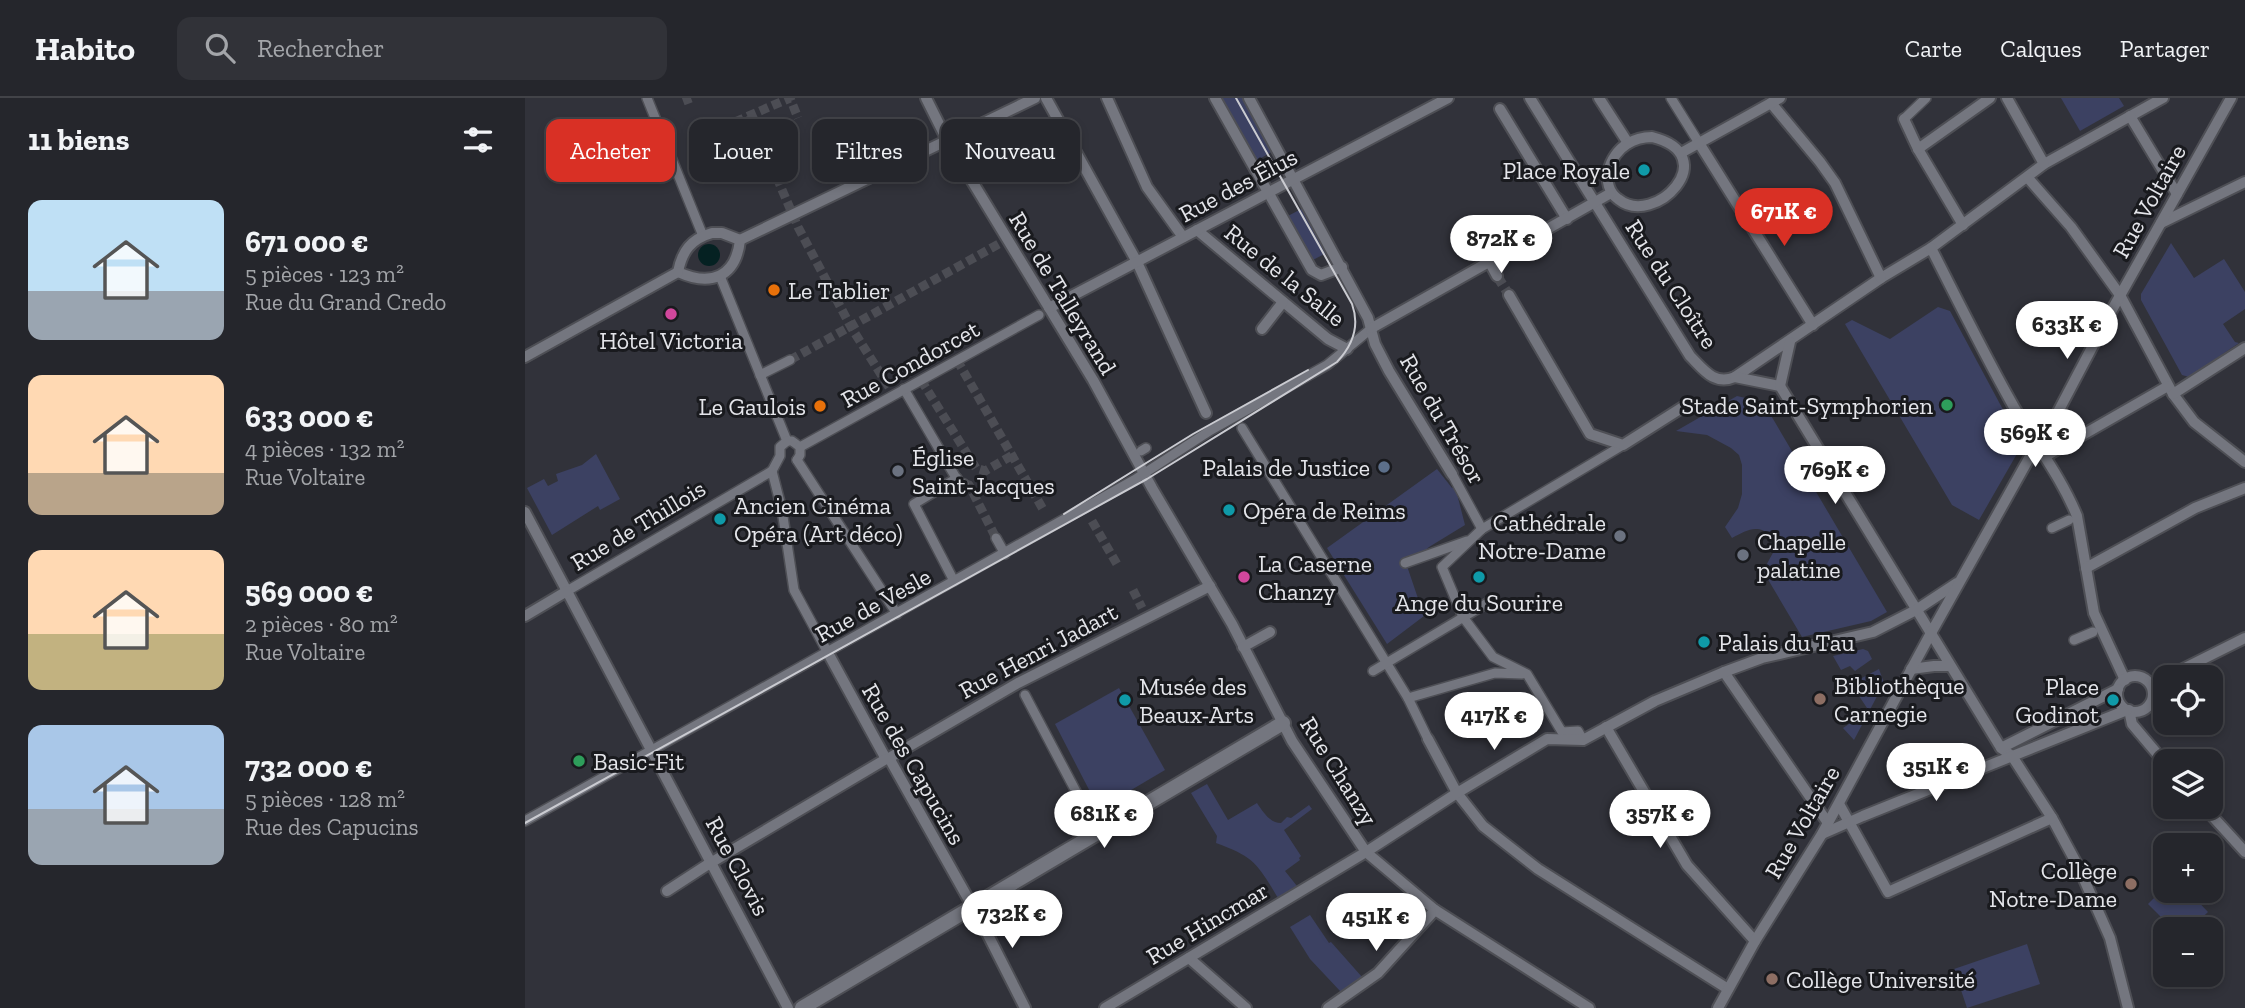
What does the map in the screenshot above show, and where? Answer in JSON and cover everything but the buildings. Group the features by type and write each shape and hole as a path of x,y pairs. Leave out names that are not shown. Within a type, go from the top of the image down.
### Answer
{"street":[{"path":"647,98 703,236"},
{"name":"Rue de Talleyrand","path":"926,98 941,128"},
{"path":"991,119 1035,98"},
{"path":"1046,98 1137,262 1206,413"},
{"path":"1107,98 1147,187 1183,237"},
{"path":"1215,98 1312,270 1321,275 1342,267"},
{"name":"Rue du Trésor","path":"1249,98 1342,267 1372,328 1377,347 1482,529"},
{"name":"Rue des Élus","path":"1044,312 1448,98"},
{"name":"Rue du Cloître","path":"1530,98 1690,356 1708,375 1721,381 1735,377"},
{"path":"1599,98 1628,143"},
{"path":"1671,98 1813,325"},
{"path":"1926,98 1904,119 1918,149 1963,225"},
{"path":"1918,149 1990,98"},
{"path":"2007,98 2044,163"},
{"path":"1735,377 1930,248 2028,178 2044,163 2163,98"},
{"name":"Rue Voltaire","path":"1718,1008 1755,941 1839,804 1930,633 2037,444 2049,429 2120,295 2231,98"},
{"path":"1681,153 1775,100 1835,183 1881,278"},
{"path":"1500,109 1567,219"},
{"path":"2130,116 2177,194"},
{"path":"1652,137 1674,144 1681,153 1684,167 1682,179 1675,190 1660,200 1645,205 1631,205 1620,201 1611,193 1608,173 1612,160 1628,143 1652,137"},
{"path":"678,272 680,260 687,248 703,236 722,233 740,240 941,143"},
{"path":"2028,178 2071,227 2120,295 2171,390 2194,422 2245,462"},
{"name":"Rue de Talleyrand","path":"971,182 1044,312 1093,380 1144,473"},
{"path":"2161,223 2245,182"},
{"path":"1372,328 1611,193"},
{"name":"Rue de la Salle","path":"1197,230 1333,343 1347,349"},
{"path":"525,357 678,272 699,278 720,276 733,265 739,255 740,240"},
{"path":"1930,248 2010,402 2046,456 2077,516 2094,612 2121,684 2119,701 2128,710 2132,724 2153,749"},
{"path":"1490,263 1497,276"},
{"path":"720,276 787,441"},
{"path":"1511,299 1590,434 1623,445"},
{"path":"1262,329 1283,302"},
{"name":"Rue Condorcet","path":"800,447 1044,312"},
{"name":"Rue de Vesle","path":"525,821 651,747 1005,554 1235,416 1327,365 1372,328"},
{"path":"1790,342 1780,386 2001,748 2013,756 2052,818 2079,868 2110,938 2128,1008"},
{"path":"2046,456 2245,348"},
{"path":"760,375 790,360"},
{"path":"1735,377 1780,386"},
{"path":"904,389 960,481 914,504 954,581"},
{"path":"1583,740 1578,731 1562,732 1527,674 1493,657 1463,617 1442,567 1482,529 1683,407"},
{"path":"1242,428 1387,662 1457,793 1483,826 1538,869 1728,989"},
{"path":"780,456 787,462 797,460 800,447 787,441 780,447 780,456 772,471 782,510 794,590 828,652"},
{"path":"797,460 897,614"},
{"name":"Rue de Thillois","path":"525,616 772,471"},
{"name":"Rue Chanzy","path":"1144,473 1210,586 1291,741 1366,852 1435,910 1589,1008"},
{"path":"2086,568 2195,508 2245,488"},
{"name":"Rue Clovis","path":"525,512 788,1008"},
{"path":"2052,528 2069,520"},
{"path":"996,538 1005,554"},
{"path":"1405,563 1472,539"},
{"name":"Rue Voltaire","path":"1583,740 1655,701 1724,672 1771,656 1873,632 1916,610 1960,582"},
{"name":"Rue Henri Jadart","path":"667,891 887,758 1018,683 1145,612 1210,586"},
{"path":"1373,671 1494,599"},
{"path":"1243,647 1270,632"},
{"path":"2074,640 2093,632"},
{"path":"2192,665 2245,638"},
{"name":"Rue des Capucins","path":"828,652 983,925 1025,1008"},
{"path":"1911,670 1951,666"},
{"path":"1724,672 1828,823"},
{"path":"1408,698 1495,673 1527,674"},
{"path":"1822,834 2128,710 2141,711 2151,703 2151,685 2139,676 2001,748"},
{"path":"1025,695 1090,818"},
{"path":"802,1008 1283,723"},
{"path":"1606,727 1687,865 1755,941"},
{"name":"Rue Hincmar","path":"1105,1008 1366,852 1547,739 1583,740"},
{"path":"1839,804 1888,892 2052,818"},
{"path":"2215,819 2245,852"},
{"path":"1328,1008 1378,973 1435,910"},
{"path":"1189,958 1245,1008"}],"shaded area":[{"path":"1220,98 1245,98 1275,150 1256,161"},
{"path":"2061,98 2119,98 2124,106 2080,131"},
{"path":"1305,207 1330,251 1311,261 1286,217"},
{"path":"2171,243 2194,278 2224,259 2245,292 2245,309 2223,324 2235,342 2239,343 2189,377 2182,375 2141,300 2141,294"},
{"path":"709,244 717,247 720,255 717,263 709,266 701,263 698,255 701,247"},
{"name":"Stade Saint-Symphorien","path":"1938,307 1950,311 2022,445 1979,520 1952,505 1845,324 1852,320 1890,339"},
{"path":"1737,396 1763,402 1887,612 1871,621 1802,637 1763,571 1775,549 1771,536 1756,529 1732,538 1725,527 1738,508 1742,494 1742,465 1739,455 1707,435 1676,431"},
{"path":"596,454 620,499 600,510 598,506 552,535 527,488 544,479 548,486 558,481 556,474 582,465"},
{"path":"1437,469 1452,488 1455,486 1465,525 1429,547 1407,566 1424,616 1387,644 1327,548"},
{"path":"1863,649 1868,651 1872,659 1855,671 1850,666 1841,670 1833,656"},
{"path":"1879,669 1884,683 1854,740 1843,728 1867,708 1857,693 1863,688 1858,680"},
{"path":"1119,688 1165,770 1099,809 1055,724"},
{"path":"1207,784 1228,820 1257,803 1270,819 1281,823 1309,805 1312,809 1284,830 1301,856 1300,860 1285,871 1297,886 1278,898 1265,877 1247,857 1216,843 1217,836 1191,793"},
{"path":"2153,899 2153,903 2199,903 2208,912 2203,917 2161,917 2148,904"},
{"path":"1310,915 1329,943 1331,942 1362,977 1341,992 1310,959 1290,927"},
{"path":"2027,944 2040,984 1967,1008 1954,969"}],"tunnel":[{"path":"683,101 691,98"},
{"path":"742,119 790,98 798,118"},
{"path":"750,115 798,227 851,327 894,395"},
{"path":"790,360 1006,240"},
{"path":"1497,276 1509,295"},
{"path":"957,360 1044,511"},
{"path":"921,380 976,468 985,471 1013,455"},
{"path":"964,484 969,485 996,538"},
{"path":"1092,521 1118,566"},
{"path":"1133,590 1142,608"}],"tram line":[{"path":"525,823 1147,479 1337,362 1351,342 1355,328 1352,304 1236,98"},
{"path":"1064,514 1193,434 1308,370"}],"place":[{"name":"Place Royale","path":"1644,170"},
{"name":"Le Tablier","path":"774,290"},
{"name":"Hôtel Victoria","path":"671,314"},
{"name":"Stade Saint-Symphorien","path":"1947,405"},
{"name":"Le Gaulois","path":"820,406"},
{"name":"Palais de Justice","path":"1384,467"},
{"name":"Église Saint-Jacques","path":"898,471"},
{"name":"Opéra de Reims","path":"1229,510"},
{"name":"Ancien Cinéma Opéra (Art déco)","path":"720,519"},
{"name":"Cathédrale Notre-Dame","path":"1620,536"},
{"name":"Chapelle palatine","path":"1743,555"},
{"name":"La Caserne Chanzy","path":"1244,577"},
{"name":"Ange du Sourire","path":"1479,577"},
{"name":"Palais du Tau","path":"1704,642"},
{"name":"Bibliothèque Carnegie","path":"1820,699"},
{"name":"Musée des Beaux-Arts","path":"1125,700"},
{"name":"Place Godinot","path":"2113,700"},
{"name":"Basic-Fit","path":"579,761"},
{"name":"Collège Notre-Dame","path":"2131,884"},
{"name":"Collège Université","path":"1772,979"}]}
